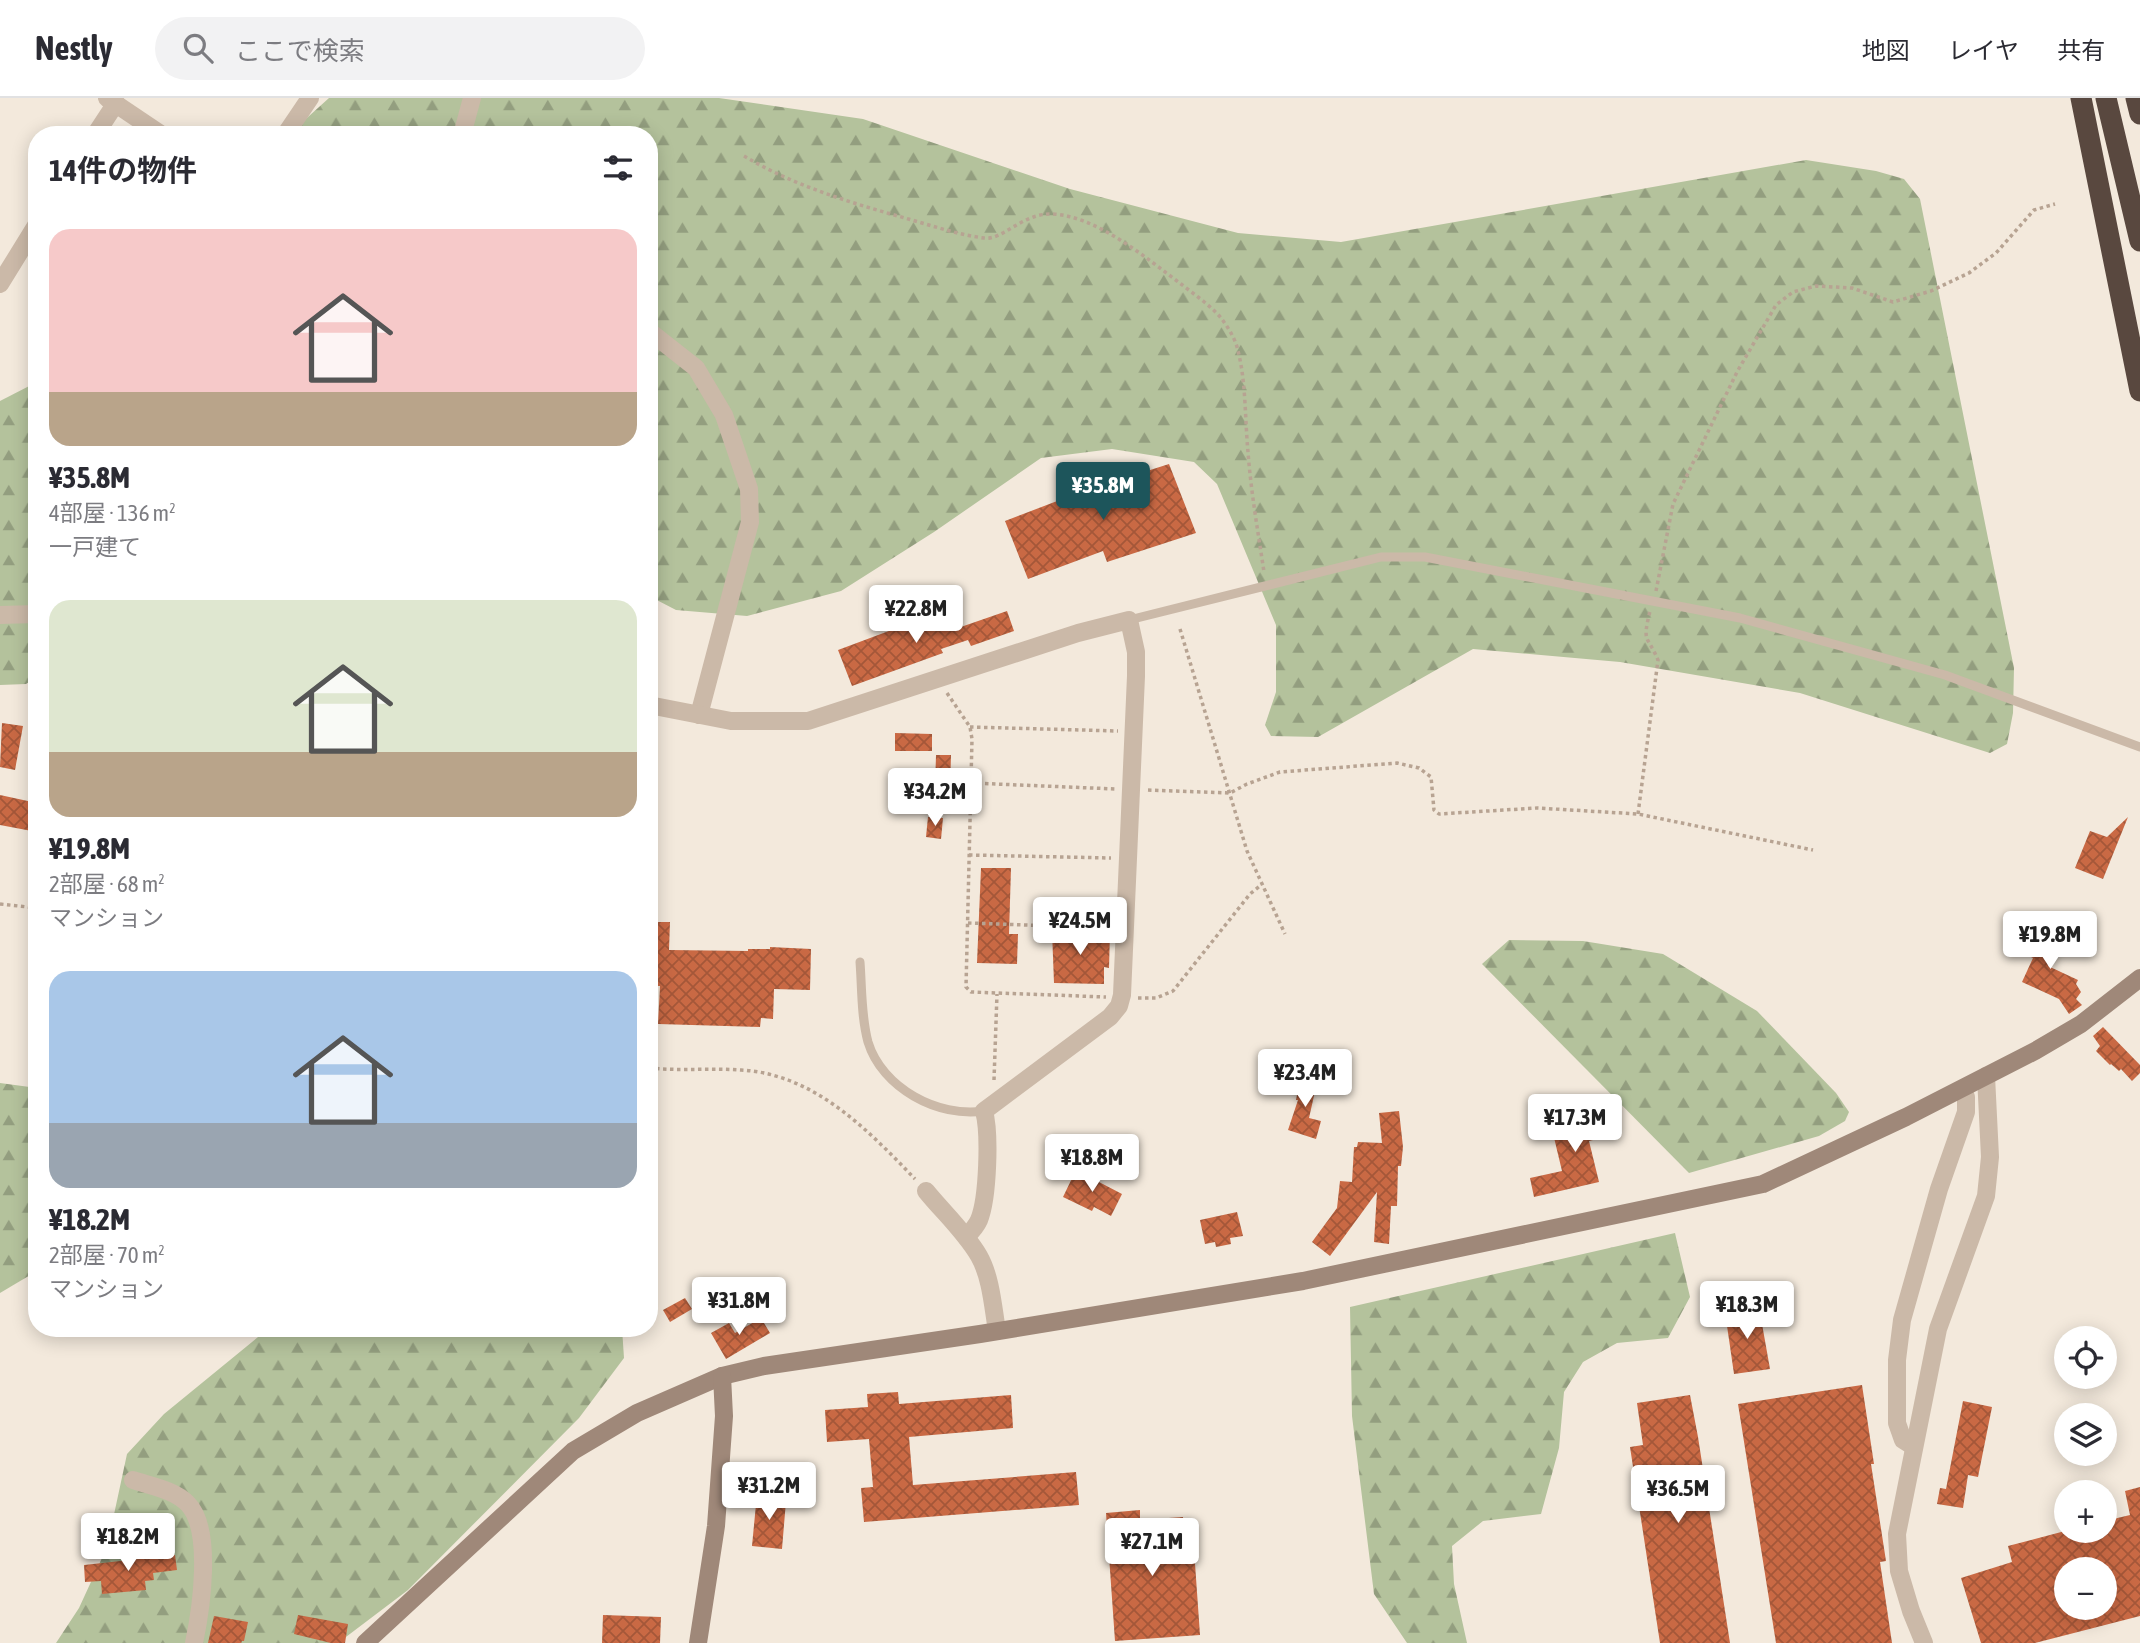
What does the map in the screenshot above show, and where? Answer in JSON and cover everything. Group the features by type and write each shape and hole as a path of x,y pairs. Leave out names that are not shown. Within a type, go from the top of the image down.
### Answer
{"highway":[{"path":"2081,98 2140,391"},
{"path":"2106,98 2140,241"},
{"path":"2136,98 2140,114"}],"street":[{"path":"291,126 310,98"},
{"path":"464,126 472,98"},
{"path":"100,126 112,101 149,126"},
{"path":"0,284 28,239"},
{"path":"658,338 696,368 724,415 749,489 750,522 699,715"},
{"path":"0,615 28,614"},
{"path":"658,707 731,721 808,721 1078,633 1129,620 1136,652 1134,732 1126,928 1119,1006 1110,1017 989,1107 984,1200 978,1224 966,1237"},
{"path":"365,1643 573,1451 637,1413 722,1376 764,1366 1303,1281 1763,1184 1986,1076 2081,1024 2140,978"},
{"path":"1924,1643 1904,1588 1896,1545 1938,1329 1986,1196 1990,1157 1986,1076"},
{"path":"1914,1447 1903,1440 1897,1423 1897,1360 1902,1320 1939,1189 1966,1112 1967,1104 1962,1089"},
{"path":"926,1191 966,1237 984,1266 997,1331"},
{"path":"698,1643 716,1526 724,1416 722,1376"},
{"path":"133,1480 181,1498 190,1506 197,1521 202,1547 202,1573 201,1606 194,1643"}],"lane":[{"path":"1129,620 1381,557 1425,556 1740,618 1945,675 2140,747"},
{"path":"860,962 867,1038 874,1055 890,1077 910,1094 945,1109 972,1113 989,1107"}],"path":[{"path":"744,156 775,174 841,198 930,225 985,238 994,239 1019,221 1037,214 1055,214 1075,219 1100,229 1141,254 1208,305 1222,319 1238,351 1252,492 1266,585"},
{"path":"1638,814 1658,660 1647,643 1645,633 1659,583 1673,504 1737,372 1776,305 1793,292 1816,286 1852,288 1893,302 1931,291 1969,273 1996,253 2035,210 2055,204"},
{"path":"1180,629 1247,851 1285,934"},
{"path":"938,680 970,727 972,739 966,988 971,992 1156,998 1173,991 1250,894 1261,885"},
{"path":"970,727 1134,732"},
{"path":"971,783 1230,793 1280,772 1397,763 1419,768 1431,777 1434,810 1439,814 1537,808 1638,814 1813,850"},
{"path":"969,855 1129,859"},
{"path":"0,904 28,907"},
{"path":"968,923 1126,928"},
{"path":"989,1107 997,993"},
{"path":"658,1069 742,1070 778,1076 798,1085 846,1112 926,1191"}],"green space":[{"path":"329,98 719,98 863,119 1070,189 1238,233 1341,242 1806,160 1876,171 1904,179 1920,199 2014,668 2013,713 2007,744 1990,753 1800,693 1620,662 1473,649 1318,737 1271,736 1265,725 1276,692 1276,625 1217,484 1194,462 1112,449 1041,458 934,532 841,591 747,616 676,610 658,601 658,126 298,126"},
{"path":"28,387 26,684 0,685 0,401"},
{"path":"1509,940 1583,941 1663,954 1757,1011 1836,1093 1849,1112 1845,1121 1819,1136 1689,1173 1482,964"},
{"path":"0,1083 28,1087 28,1276 0,1293"},
{"path":"1675,1233 1690,1297 1668,1338 1617,1343 1583,1362 1564,1392 1559,1448 1541,1514 1483,1521 1452,1546 1454,1584 1467,1643 1407,1643 1374,1594 1352,1416 1350,1307"},
{"path":"258,1337 623,1337 624,1358 579,1418 408,1590 338,1643 56,1643 79,1608 107,1547 127,1454 164,1414"}],"building":[{"path":"1169,464 1196,533 1107,562 1103,551 1028,579 1005,521 1078,493"},
{"path":"1007,611 1014,631 971,646 968,640 941,649 943,653 852,686 838,650 929,616 931,621 950,614 955,629"},
{"path":"2,723 23,726 15,770 0,767"},
{"path":"895,733 932,734 932,751 895,751"},
{"path":"936,755 951,755 950,791 935,790"},
{"path":"0,795 28,801 28,830 0,825"},
{"path":"928,817 943,818 941,839 926,837"},
{"path":"2128,817 2103,879 2075,868 2090,831 2107,837"},
{"path":"981,868 1011,868 1009,934 1018,934 1017,964 977,963"},
{"path":"658,922 670,922 669,950 748,951 770,947 811,949 810,990 774,989 773,1019 761,1018 760,1027 658,1024"},
{"path":"2035,926 2061,939 2048,966 2078,980 2076,984 2081,992 2076,999 2082,1005 2069,1014 2059,999 2022,982 2033,958 2023,953"},
{"path":"1052,931 1110,932 1109,968 1104,967 1104,984 1054,983"},
{"path":"2103,1027 2140,1065 2140,1073 2132,1081 2121,1069 2119,1071 2110,1065 2096,1051 2100,1046 2093,1036"},
{"path":"1301,1075 1318,1078 1309,1118 1321,1121 1316,1139 1288,1130 1298,1100"},
{"path":"1399,1111 1403,1147 1401,1166 1398,1166 1397,1206 1391,1206 1389,1244 1374,1242 1377,1192 1330,1256 1312,1242 1337,1208 1340,1181 1352,1182 1354,1147 1357,1147 1358,1142 1382,1143 1379,1113"},
{"path":"1611,1111 1617,1134 1589,1141 1599,1182 1534,1197 1530,1178 1562,1171 1551,1125"},
{"path":"1076,1170 1122,1194 1111,1216 1094,1207 1092,1211 1063,1197"},
{"path":"1237,1212 1243,1236 1230,1238 1231,1244 1216,1247 1215,1242 1205,1244 1200,1220"},
{"path":"685,1298 692,1309 670,1322 663,1310"},
{"path":"1759,1307 1770,1369 1734,1374 1725,1312"},
{"path":"761,1318 770,1333 726,1359 711,1333 729,1323 735,1333"},
{"path":"1862,1385 1886,1561 1880,1562 1892,1643 1776,1643 1738,1404"},
{"path":"898,1392 899,1404 1011,1395 1013,1428 909,1437 913,1485 1076,1472 1079,1505 864,1522 861,1488 873,1487 869,1439 827,1442 825,1410 868,1407 867,1394"},
{"path":"1690,1395 1730,1643 1660,1643 1630,1447 1643,1445 1637,1403"},
{"path":"1963,1401 1992,1407 1978,1477 1968,1475 1963,1508 1937,1504 1940,1488 1946,1489"},
{"path":"2140,1487 2140,1616 2035,1643 1981,1643 1961,1578 2012,1562 2008,1546 2054,1534 2054,1543 2117,1543 2117,1518 2130,1515 2125,1491"},
{"path":"757,1494 778,1495 778,1500 786,1501 782,1549 752,1546"},
{"path":"1140,1510 1140,1520 1183,1517 1184,1536 1193,1535 1200,1635 1115,1641 1106,1513"},
{"path":"175,1555 177,1570 153,1573 154,1580 145,1581 146,1590 102,1594 101,1581 85,1582 84,1565"},
{"path":"298,1615 348,1624 345,1643 331,1643 294,1634"},
{"path":"603,1615 661,1617 660,1643 602,1643"},
{"path":"214,1616 248,1622 244,1641 208,1643"}]}
